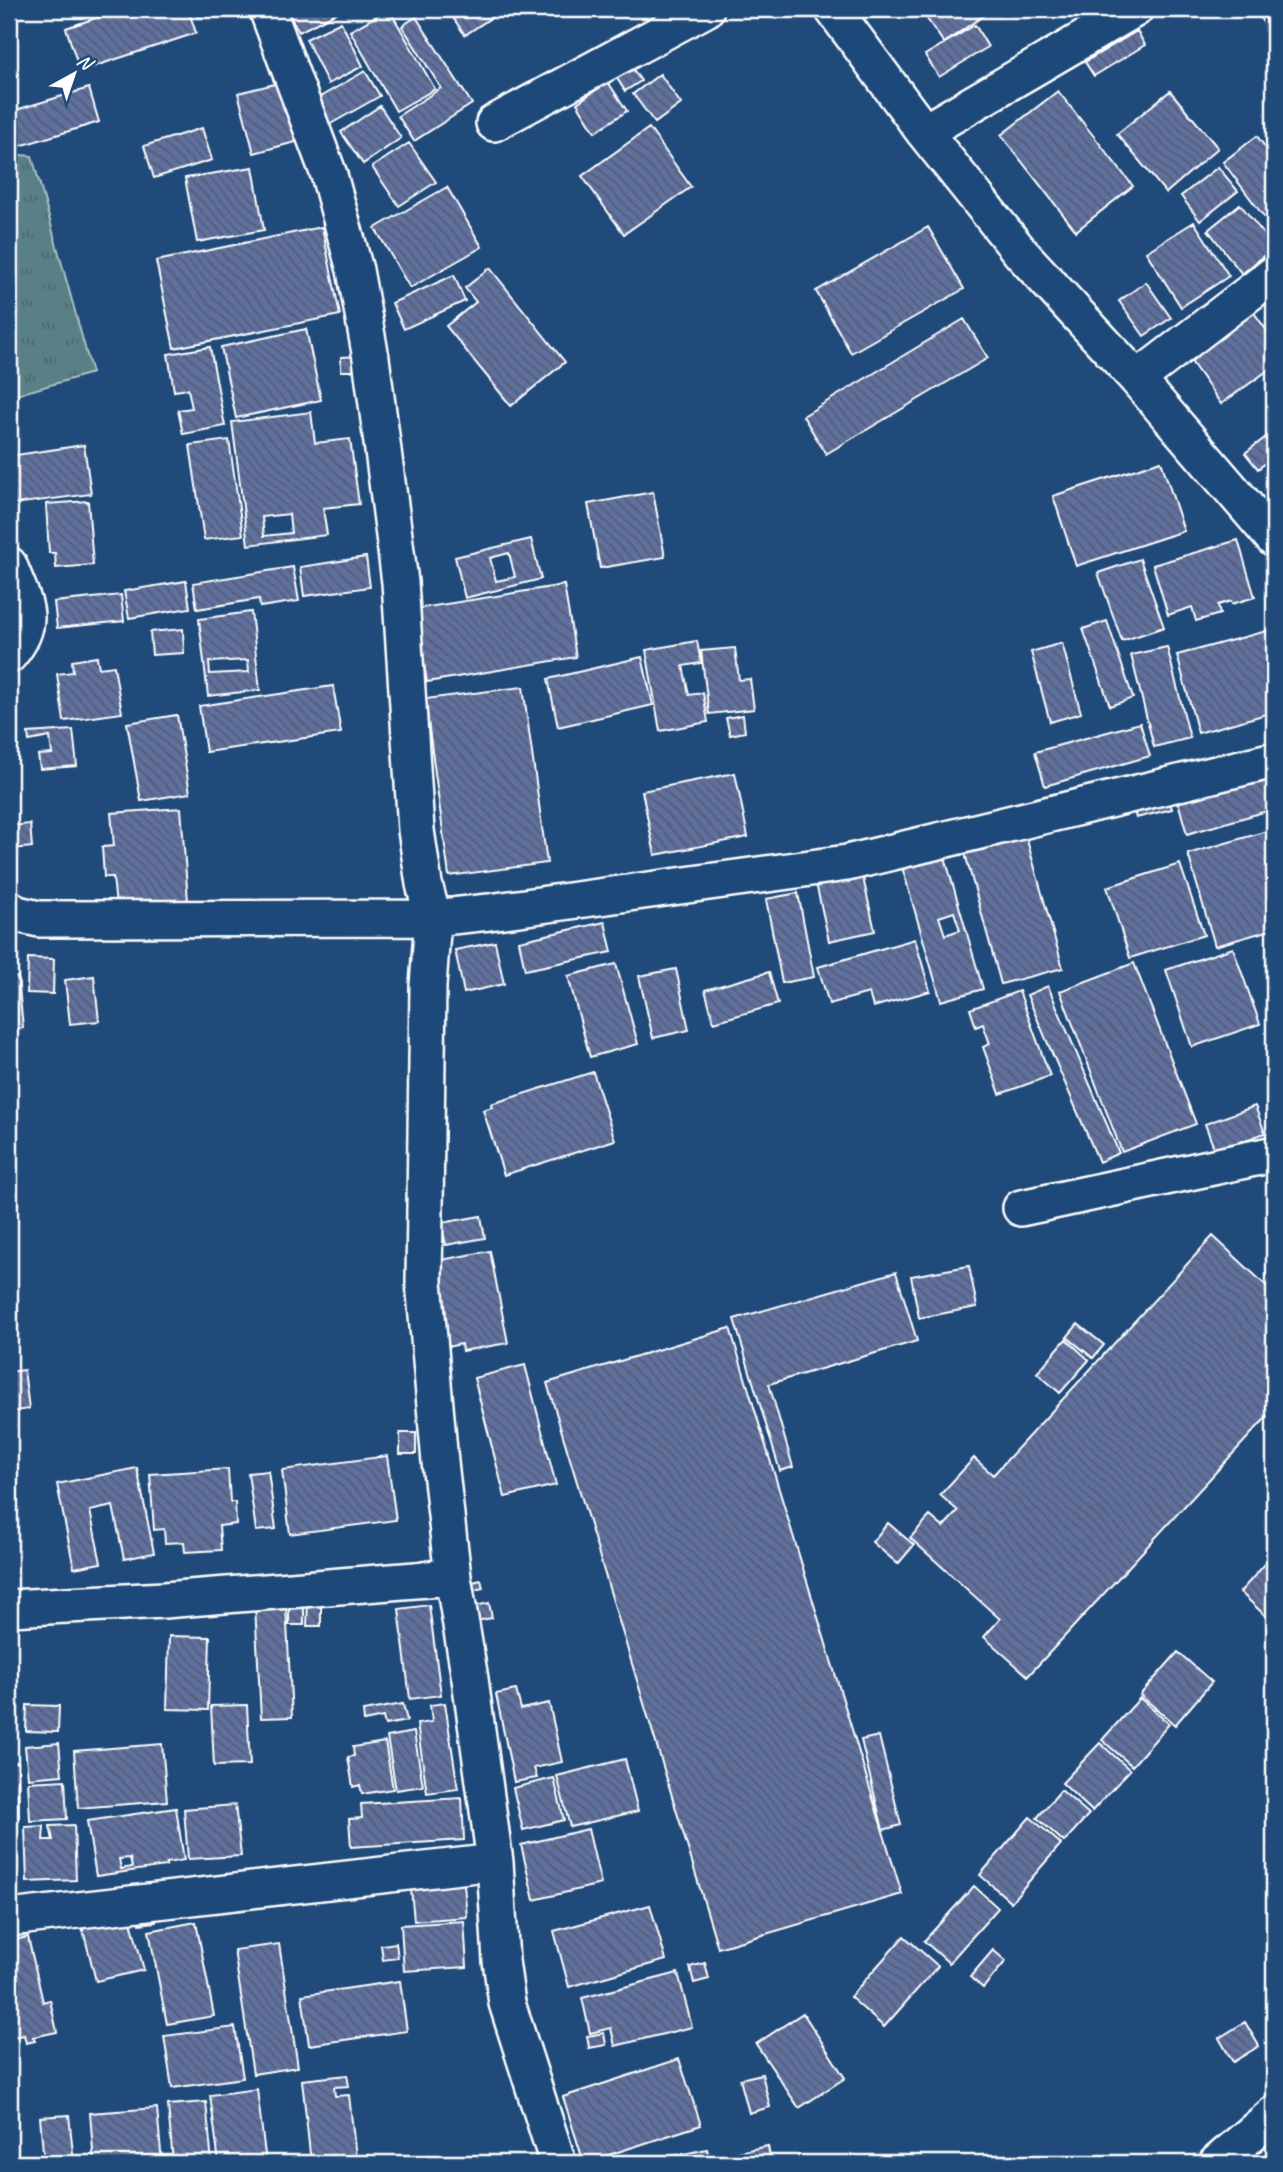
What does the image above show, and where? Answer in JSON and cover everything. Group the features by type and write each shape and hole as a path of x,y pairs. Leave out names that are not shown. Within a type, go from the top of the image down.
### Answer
{"street":[{"path":"267,9 329,175 355,270 367,332 400,582 416,830 424,884 433,918 428,1000 424,1282 453,1577 495,1862 501,1961 507,2003 558,2163"},
{"path":"494,123 706,9"},
{"path":"833,9 923,132 1021,253 1137,379 1274,539"},
{"path":"923,132 1135,9"},
{"path":"1137,379 1274,274"},
{"path":"9,565 28,618 23,635 9,655"},
{"path":"9,908 13,913 39,919 433,918 489,912 847,863 1274,760"},
{"path":"1021,1208 1274,1154"},
{"path":"9,1608 164,1600 453,1577"},
{"path":"9,1918 495,1862"},
{"path":"1217,2163 1274,2114"}],"green space":[{"path":"9,154 32,156 92,373 9,397"}],"building":[{"path":"123,9 188,9 196,33 80,71 66,28"},
{"path":"195,9 228,9 198,17"},
{"path":"286,9 344,9 299,32"},
{"path":"389,9 435,89 396,111 350,31"},
{"path":"447,9 504,9 465,35"},
{"path":"920,9 988,9 990,11 944,43"},
{"path":"1254,9 1274,9 1274,38"},
{"path":"416,17 472,104 414,141 398,116 441,88 402,26"},
{"path":"341,22 363,66 328,84 306,39"},
{"path":"975,25 988,47 939,77 925,55"},
{"path":"1137,31 1145,45 1094,76 1085,62"},
{"path":"628,62 641,81 625,91 613,72"},
{"path":"365,71 380,96 327,126 313,101"},
{"path":"660,74 681,104 655,123 633,94"},
{"path":"287,81 303,140 254,153 238,93"},
{"path":"608,82 627,111 595,132 577,103"},
{"path":"89,88 99,122 10,149 9,112"},
{"path":"1058,91 1133,186 1076,231 1001,135"},
{"path":"1170,91 1218,148 1166,193 1117,134"},
{"path":"380,106 401,138 363,164 341,132"},
{"path":"202,128 212,160 154,178 144,146"},
{"path":"649,128 691,187 624,234 582,176"},
{"path":"1257,136 1274,159 1274,230 1223,162"},
{"path":"409,143 436,182 399,206 372,167"},
{"path":"253,167 264,230 197,242 185,178"},
{"path":"1218,167 1238,191 1200,221 1181,196"},
{"path":"447,187 482,247 410,288 375,228"},
{"path":"1240,204 1274,247 1242,274 1208,230"},
{"path":"1194,222 1229,276 1181,307 1146,252"},
{"path":"322,227 340,315 174,348 156,261"},
{"path":"928,227 964,289 851,353 816,291"},
{"path":"490,268 565,362 511,406 446,326 476,302 465,288"},
{"path":"454,275 465,301 404,329 392,303"},
{"path":"1146,282 1171,318 1144,336 1119,301"},
{"path":"1248,304 1274,341 1274,366 1221,404 1183,350"},
{"path":"964,319 988,358 826,454 803,416"},
{"path":"306,329 321,400 236,418 221,347"},
{"path":"210,347 225,426 183,434 178,410 192,408 188,389 174,391 168,354"},
{"path":"360,356 360,371 341,371 341,357"},
{"path":"311,412 315,443 350,439 359,504 323,508 327,535 248,545 232,422","holes":["289,514 291,533 264,536 262,517"]},
{"path":"1274,431 1274,456 1258,469 1245,453"},
{"path":"229,440 243,535 204,540 190,445"},
{"path":"84,445 91,494 15,504 9,456"},
{"path":"1161,461 1184,531 1076,566 1053,496"},
{"path":"653,492 665,557 600,568 588,504"},
{"path":"88,501 93,565 56,568 55,553 49,553 46,504"},
{"path":"531,539 541,579 465,598 455,557","holes":["509,553 515,577 496,581 490,558"]},
{"path":"1238,540 1255,597 1218,605 1220,614 1196,621 1192,607 1168,615 1153,565"},
{"path":"366,557 370,587 304,596 300,567"},
{"path":"1140,559 1164,627 1122,641 1098,573"},
{"path":"293,567 299,601 260,607 259,599 197,609 193,583"},
{"path":"186,581 190,608 129,618 124,591"},
{"path":"564,585 576,657 427,682 415,609"},
{"path":"121,595 124,621 57,628 54,602"},
{"path":"251,612 260,690 208,696 199,619","holes":["248,660 249,672 210,674 209,662"]},
{"path":"1107,621 1133,698 1110,706 1083,629"},
{"path":"183,629 184,653 152,655 150,632"},
{"path":"1274,629 1274,712 1198,733 1177,655"},
{"path":"697,641 701,663 683,666 689,695 703,693 708,722 660,731 646,650"},
{"path":"1062,643 1081,713 1050,722 1031,652"},
{"path":"1167,647 1190,738 1154,747 1131,655"},
{"path":"735,648 739,680 750,679 754,709 709,714 701,651"},
{"path":"97,657 99,668 114,666 122,713 64,721 57,674 73,672 72,661"},
{"path":"642,657 653,705 558,727 548,679"},
{"path":"333,686 341,733 206,752 199,706"},
{"path":"523,687 547,863 449,876 425,699"},
{"path":"177,715 190,793 141,801 127,723"},
{"path":"743,715 745,732 730,735 726,718"},
{"path":"1140,723 1150,756 1045,786 1035,752"},
{"path":"73,730 77,766 40,769 38,755 52,754 50,737 29,741 28,733"},
{"path":"1274,767 1274,809 1187,834 1176,795"},
{"path":"735,773 748,837 655,855 642,791"},
{"path":"1167,790 1172,809 1136,818 1130,799"},
{"path":"181,808 188,901 116,906 113,877 104,877 102,847 114,846 111,813"},
{"path":"30,824 32,847 12,849 10,826"},
{"path":"1274,829 1274,929 1215,946 1188,854"},
{"path":"1025,833 1063,968 1001,984 964,850"},
{"path":"942,847 983,989 941,1001 900,860","holes":["954,912 960,930 945,935 939,917"]},
{"path":"1180,864 1204,935 1130,958 1107,887"},
{"path":"861,869 875,931 829,941 815,879"},
{"path":"798,893 814,977 782,983 766,899"},
{"path":"605,922 612,952 525,970 519,941"},
{"path":"915,939 930,991 873,1007 869,993 829,1004 818,967"},
{"path":"495,942 504,984 464,993 455,950"},
{"path":"1233,948 1260,1024 1192,1047 1166,970"},
{"path":"28,958 54,959 53,994 27,993"},
{"path":"1134,963 1196,1124 1122,1152 1060,991"},
{"path":"616,964 638,1044 590,1057 568,976"},
{"path":"676,969 689,1030 653,1038 639,976"},
{"path":"769,972 778,1004 714,1022 705,990"},
{"path":"94,976 99,1021 70,1024 65,980"},
{"path":"18,977 23,1028 9,1029 9,978"},
{"path":"1048,986 1119,1153 1099,1162 1027,995"},
{"path":"1019,991 1050,1076 1000,1094 983,1047 990,1044 983,1024 976,1027 970,1009"},
{"path":"593,1072 615,1140 504,1175 483,1110 492,1107 491,1104"},
{"path":"1255,1106 1265,1133 1215,1151 1205,1124"},
{"path":"481,1216 485,1238 446,1245 441,1223"},
{"path":"1213,1236 1274,1293 1274,1409 1028,1676 984,1637 1000,1619 910,1538 930,1516 943,1527 958,1511 940,1495 974,1458 993,1475"},
{"path":"490,1251 508,1343 462,1351 461,1344 447,1347 430,1262"},
{"path":"969,1266 977,1307 919,1318 911,1276"},
{"path":"896,1272 917,1341 769,1384 793,1467 780,1471 734,1319"},
{"path":"1078,1324 1104,1345 1093,1358 1067,1337"},
{"path":"730,1328 902,1894 718,1948 547,1383"},
{"path":"1066,1339 1089,1360 1060,1393 1037,1373"},
{"path":"525,1365 556,1485 505,1497 474,1378"},
{"path":"24,1370 29,1409 9,1412 9,1372"},
{"path":"400,1433 416,1433 416,1454 400,1454"},
{"path":"387,1456 396,1520 290,1534 282,1470"},
{"path":"137,1468 154,1553 124,1559 113,1506 90,1511 101,1563 74,1568 57,1484"},
{"path":"228,1469 230,1502 235,1502 236,1524 219,1526 221,1550 185,1552 184,1542 165,1543 164,1529 154,1530 150,1474"},
{"path":"268,1471 276,1529 256,1531 248,1473"},
{"path":"888,1523 914,1545 898,1564 872,1542"},
{"path":"1274,1554 1274,1618 1271,1621 1240,1592"},
{"path":"481,1580 483,1588 474,1590 473,1582"},
{"path":"289,1599 304,1599 304,1625 289,1625"},
{"path":"308,1600 321,1600 321,1626 307,1626"},
{"path":"489,1603 492,1618 471,1622 467,1608"},
{"path":"286,1605 292,1717 261,1718 255,1606"},
{"path":"429,1605 441,1695 410,1699 399,1609"},
{"path":"169,1636 210,1637 208,1710 167,1709"},
{"path":"1178,1652 1212,1682 1175,1725 1140,1695"},
{"path":"516,1690 521,1709 549,1703 562,1762 534,1768 537,1778 514,1782 496,1694"},
{"path":"1140,1698 1169,1724 1132,1766 1102,1740"},
{"path":"445,1703 458,1789 427,1793 417,1724 432,1722 430,1705"},
{"path":"403,1704 407,1721 385,1725 383,1717 364,1721 363,1711"},
{"path":"27,1705 59,1706 58,1732 26,1731"},
{"path":"247,1705 250,1765 214,1766 211,1706"},
{"path":"414,1732 423,1786 396,1790 387,1737"},
{"path":"879,1736 901,1825 883,1830 861,1740"},
{"path":"385,1742 393,1789 362,1794 360,1785 353,1787 348,1757 354,1756 353,1747"},
{"path":"59,1743 62,1775 28,1778 25,1746"},
{"path":"1100,1743 1130,1770 1092,1811 1062,1783"},
{"path":"162,1744 167,1801 78,1808 74,1751"},
{"path":"625,1759 638,1811 570,1827 557,1776"},
{"path":"9,1762 18,1762 19,1821 9,1821"},
{"path":"554,1778 564,1820 523,1830 513,1788"},
{"path":"65,1780 67,1819 30,1821 28,1782"},
{"path":"1061,1790 1089,1814 1064,1842 1037,1818"},
{"path":"462,1798 464,1840 351,1847 349,1819 362,1818 361,1804"},
{"path":"235,1805 241,1856 188,1859 184,1809"},
{"path":"176,1808 184,1860 166,1863 166,1866 96,1876 87,1821","holes":["130,1858 132,1867 121,1869 119,1859"]},
{"path":"1030,1817 1061,1844 1011,1902 980,1875"},
{"path":"74,1825 76,1880 27,1882 25,1827 44,1826 43,1840 53,1840 50,1826"},
{"path":"588,1829 601,1884 534,1900 521,1845"},
{"path":"463,1874 467,1917 414,1921 410,1878"},
{"path":"974,1886 998,1908 949,1963 924,1941"},
{"path":"650,1905 666,1960 569,1987 554,1931"},
{"path":"153,1906 156,1922 140,1924 137,1909"},
{"path":"129,1914 144,1970 96,1981 82,1926"},
{"path":"464,1921 467,1967 404,1971 401,1925"},
{"path":"196,1922 214,2016 167,2024 149,1931"},
{"path":"904,1936 938,1966 884,2027 850,1997"},
{"path":"28,1937 43,2002 50,2000 57,2032 33,2037 35,2041 26,2043 24,2035 9,2038 9,1941"},
{"path":"396,1943 398,1958 383,1960 381,1945"},
{"path":"279,1944 298,2067 253,2074 234,1950"},
{"path":"993,1950 1006,1961 983,1988 970,1977"},
{"path":"705,1963 709,1979 694,1983 690,1967"},
{"path":"678,1973 692,2027 615,2046 611,2028 590,2033 582,1998"},
{"path":"400,1981 407,2031 309,2045 302,1995"},
{"path":"803,2013 845,2078 799,2108 756,2044"},
{"path":"1245,2022 1259,2046 1233,2062 1219,2038"},
{"path":"235,2027 243,2078 172,2088 164,2036"},
{"path":"604,2033 606,2045 589,2048 587,2036"},
{"path":"679,2059 701,2125 584,2163 563,2097"},
{"path":"762,2074 770,2107 749,2113 740,2079"},
{"path":"347,2075 349,2086 334,2087 335,2096 349,2095 356,2158 311,2163 302,2080"},
{"path":"257,2089 266,2163 219,2163 210,2095"},
{"path":"206,2102 212,2163 173,2163 168,2105"},
{"path":"157,2108 162,2163 94,2163 90,2113"},
{"path":"69,2115 74,2163 44,2163 40,2117"},
{"path":"768,2146 771,2163 735,2163 733,2153"},
{"path":"707,2149 710,2163 642,2163"}]}
